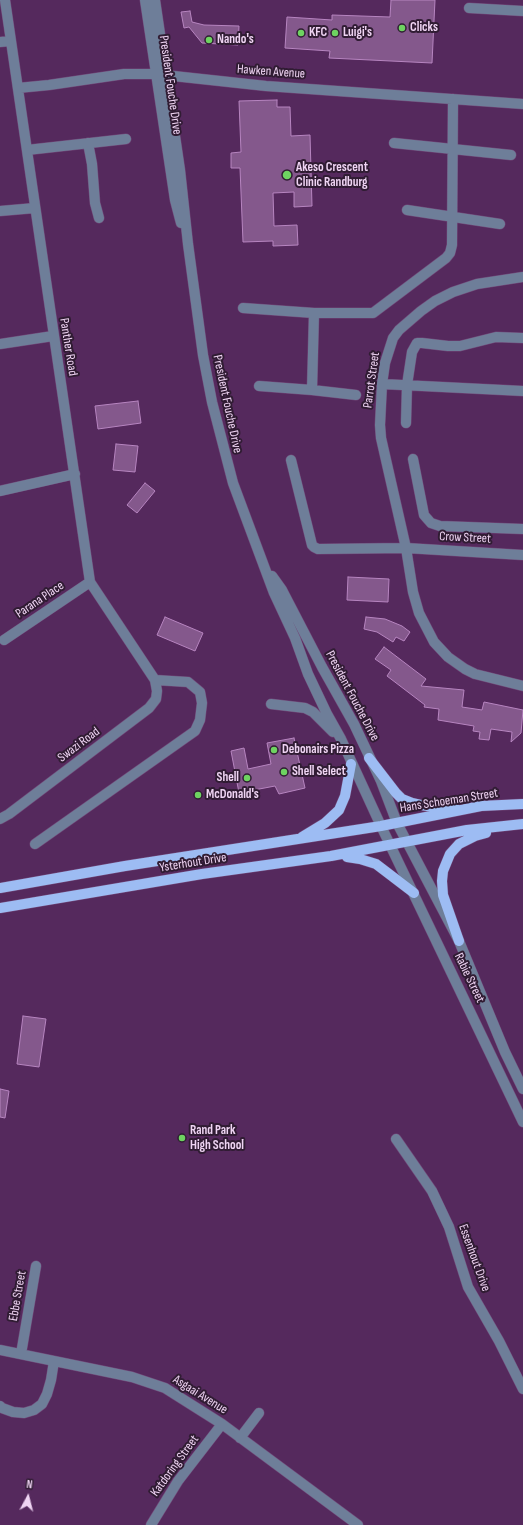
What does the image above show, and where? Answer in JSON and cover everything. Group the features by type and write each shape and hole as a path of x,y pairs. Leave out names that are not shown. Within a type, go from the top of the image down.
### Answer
{"main road":[{"path":"369,758 402,799 412,803 434,807 481,806"},
{"path":"296,840 325,823 339,810 345,796 351,764"},
{"name":"Hans Schoeman Street","path":"380,826 481,806 523,804"},
{"path":"390,846 474,829 523,824"},
{"path":"459,941 442,888 443,871 450,854 459,844 475,836 523,824"},
{"name":"Ysterhout Drive","path":"0,888 125,866 380,826"},
{"name":"Ysterhout Drive","path":"0,908 202,874 390,846"},
{"path":"331,856 352,857 376,864 414,893"}],"street":[{"name":"Panther Road","path":"5,0 90,582 155,680"},
{"name":"President Fouche Drive","path":"145,0 160,75"},
{"name":"President Fouche Drive","path":"155,0 160,75 175,200 188,244 203,354 212,402 233,483 274,593 295,638 308,674 341,739 351,764 390,846"},
{"path":"469,8 523,11"},
{"path":"0,42 11,41"},
{"name":"Hawken Avenue","path":"18,88 124,74 160,75 258,85 523,104"},
{"path":"243,308 314,313 369,314 376,311 446,258 450,253 452,245 453,99"},
{"path":"27,150 126,139"},
{"path":"88,143 98,218"},
{"path":"394,143 511,155"},
{"path":"0,211 35,208"},
{"path":"407,210 500,224"},
{"name":"Parrot Street","path":"523,277 508,278 469,286 447,294 421,311 399,330 393,338 385,363 382,384 380,425 406,548 415,602 434,642 448,657 475,674 523,686"},
{"path":"312,390 314,313"},
{"path":"0,344 53,336"},
{"path":"406,423 407,385 412,352 417,344 422,343 460,346 496,337 523,338"},
{"path":"382,384 523,391"},
{"path":"259,386 356,395"},
{"path":"413,459 424,515 431,523 440,526 523,529"},
{"name":"Crow Street","path":"291,460 312,545 318,549 406,548 523,555"},
{"path":"0,491 75,474"},
{"name":"President Fouche Drive","path":"264,564 282,590 322,668 354,724 381,781 397,823 407,842"},
{"name":"Parana Place","path":"4,640 90,582"},
{"path":"35,844 195,730 200,720 202,703 200,692 188,682 155,680"},
{"name":"Swazi Road","path":"0,819 9,814 149,708 157,695 155,680"},
{"path":"270,704 305,708 313,712 341,739"},
{"name":"Rabie Street","path":"407,842 459,941 505,1052 523,1089"},
{"name":"Rabie Street","path":"390,846 414,893 523,1122"},
{"name":"Essenhout Drive","path":"396,1139 432,1192 451,1232 468,1287 523,1389"},
{"name":"Ebbe Street","path":"21,1354 36,1266"},
{"name":"Asgaai Avenue","path":"0,1350 121,1374 157,1384 222,1424 358,1525"},
{"path":"0,1406 13,1412 24,1413 34,1410 42,1404 51,1380 54,1361"},
{"path":"240,1438 259,1413"},
{"name":"Katdoring Street","path":"151,1525 178,1481 222,1424"}],"building":[{"path":"391,0 435,0 432,63 329,58 330,51 285,48 287,17 332,20 332,15 390,17"},
{"path":"190,11 192,22 204,25 239,26 238,45 202,43 189,27 184,28 181,12"},
{"path":"277,100 277,107 290,107 291,136 310,135 312,206 294,207 294,192 273,193 274,226 297,225 298,245 273,246 273,241 243,242 240,168 231,168 231,153 241,152 239,101"},
{"path":"138,401 141,423 98,429 95,406"},
{"path":"116,444 138,446 135,472 113,470"},
{"path":"145,483 155,491 137,513 127,505"},
{"path":"348,577 389,579 388,602 347,600"},
{"path":"165,617 203,633 195,651 157,635"},
{"path":"366,617 385,619 402,626 410,632 404,641 396,637 393,642 377,632 364,629"},
{"path":"384,647 426,679 421,686 464,690 462,707 482,710 484,702 523,710 521,733 511,742 512,732 491,729 489,740 479,739 480,732 473,731 474,726 438,720 439,709 424,707 425,705 387,676 391,670 375,659"},
{"path":"294,738 305,788 279,794 275,786 254,790 255,795 240,798 231,751 244,748 248,769 271,764 267,743"},
{"path":"23,1016 46,1019 39,1067 17,1064"},
{"path":"0,1089 9,1091 5,1118 0,1117"}],"place":[{"name":"Clicks","path":"402,28"},
{"name":"KFC","path":"301,33"},
{"name":"Luigi's","path":"335,33"},
{"name":"Nando's","path":"209,40"},
{"name":"Akeso Crescent Clinic Randburg","path":"287,175"},
{"name":"Debonairs Pizza","path":"274,750"},
{"name":"Shell Select","path":"284,772"},
{"name":"Shell","path":"247,778"},
{"name":"McDonald's","path":"198,795"},
{"name":"Rand Park High School","path":"182,1138"}]}
